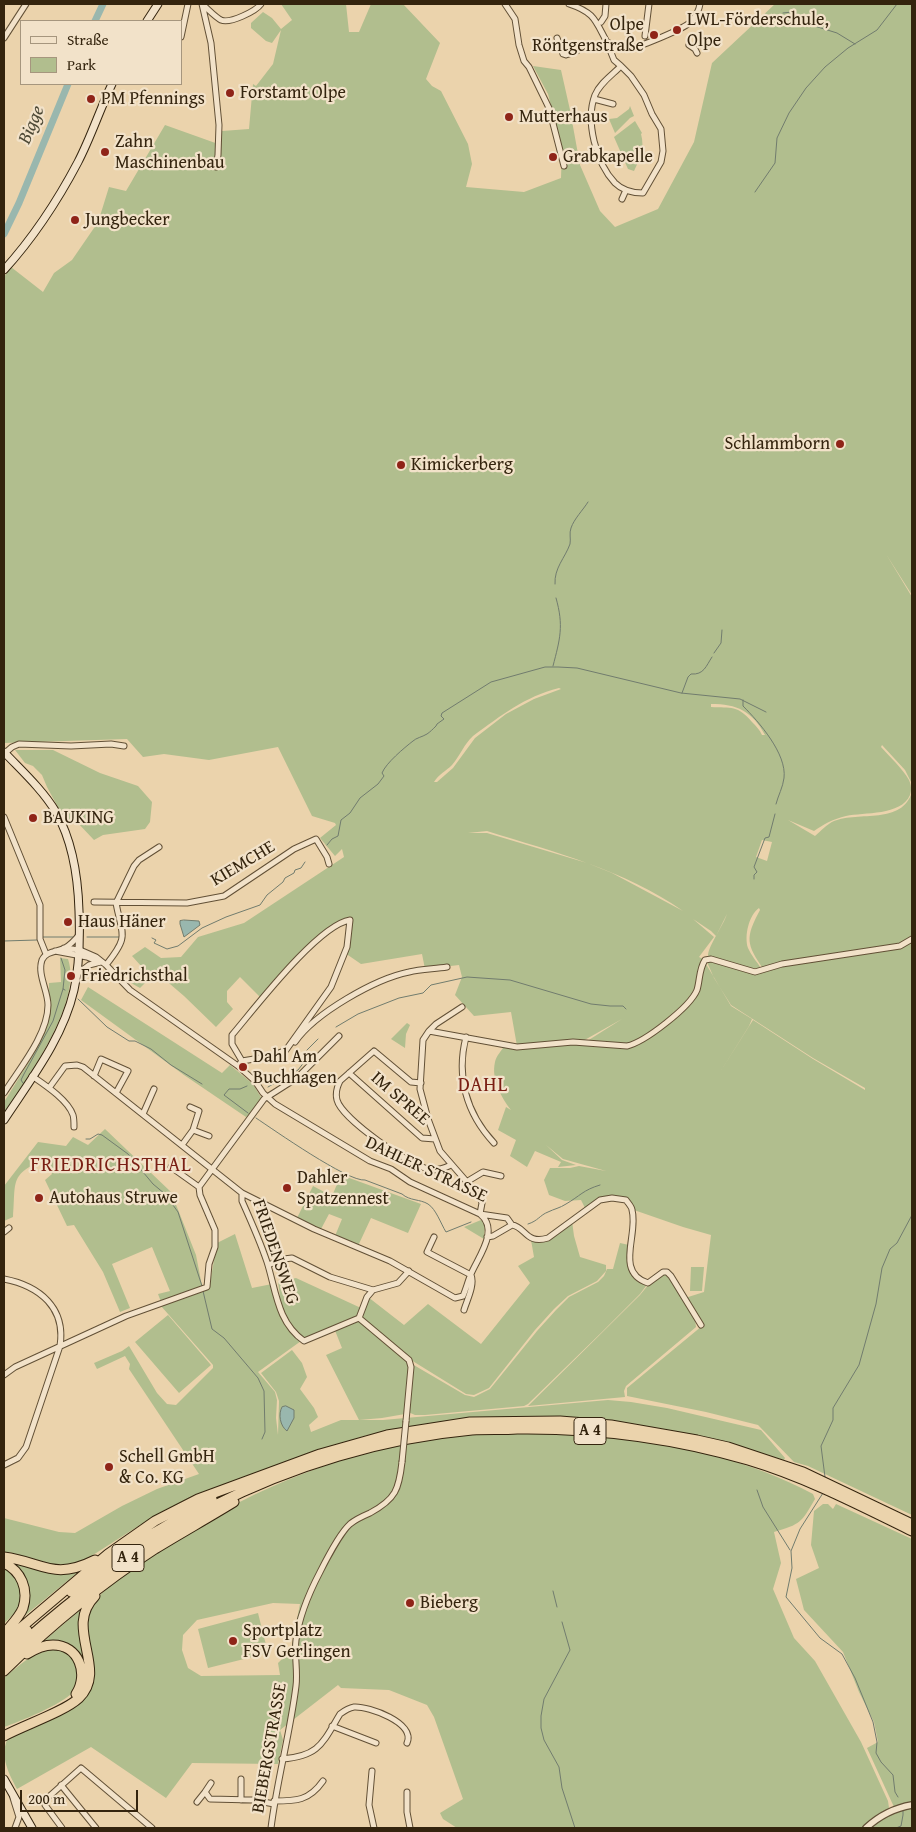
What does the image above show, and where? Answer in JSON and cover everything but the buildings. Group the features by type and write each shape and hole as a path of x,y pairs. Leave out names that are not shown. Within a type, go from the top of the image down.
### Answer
{"highway":[{"name":"A 4","path":"4,1651 59,1601 130,1547 206,1501 255,1478 320,1454 387,1435 470,1422 560,1421 611,1425 728,1447 801,1475 912,1524"},
{"name":"A 4","path":"5,1667 41,1626 83,1591 132,1556 210,1508 268,1481 332,1459 375,1447 420,1437 473,1430 560,1429 612,1433 695,1446 801,1475"},
{"path":"4,1642 108,1554 156,1521 198,1499 255,1478"},
{"path":"5,1667 44,1633 120,1574 154,1550 268,1481"},
{"name":"A 4","path":"876,1509 912,1531"},
{"path":"4,1557 65,1571 77,1568 108,1554"},
{"path":"4,1563 12,1567 19,1574 25,1590 22,1609 16,1620 4,1634"},
{"path":"4,1736 70,1705 84,1692 89,1681 90,1668 83,1634 83,1616 93,1599 120,1574"},
{"path":"4,1730 69,1701 80,1687 82,1676 78,1659 70,1650 58,1645 34,1650 5,1667"}],"main road":[{"path":"147,20 158,4"},
{"path":"4,270 33,235 65,185 78,161 112,85"},
{"path":"4,752 41,791 62,824 73,855 76,872 80,933 77,974 72,999 60,1029 4,1120"},
{"path":"4,1779 28,1827"}],"street":[{"path":"4,38 26,4"},
{"path":"182,32 188,4"},
{"path":"202,4 222,20 230,21 256,10 261,4"},
{"path":"202,4 212,43 220,125 216,167"},
{"path":"505,4 515,19 519,45 524,61 549,108 564,166"},
{"path":"569,4 589,12 598,24 614,60 621,66 631,76 644,95 652,114 660,125 663,151 661,162 643,193 626,190 615,183 603,165 590,124 594,99 598,89 621,66"},
{"path":"601,22 605,16 606,4"},
{"path":"645,36 649,4"},
{"path":"557,38 563,54 566,55 586,45 600,48 632,48 684,26 695,17 700,4"},
{"path":"689,45 698,54"},
{"path":"594,99 613,104"},
{"path":"622,199 626,190"},
{"path":"4,752 19,744 71,746 111,744 124,746"},
{"path":"4,817 40,905 40,939 46,954 41,966 48,1004 42,1032 4,1093"},
{"name":"KIEMCHE","path":"94,902 187,903 224,896 294,849 316,839 329,864"},
{"path":"77,974 89,965 104,964 117,951 123,938 123,927 116,903 134,866 139,860 160,848"},
{"path":"242,1061 232,1044 232,1035 276,983 325,933 344,921 350,920 347,947 330,987 286,1050"},
{"path":"46,954 64,948 80,933"},
{"path":"429,1031 517,1047 573,1042 631,1046 669,1021 693,996 697,990 702,964 705,960 711,959 755,972 782,964 900,946 912,939"},
{"path":"64,948 104,964"},
{"path":"55,952 79,953"},
{"name":"DAHLER STRASSE","path":"104,964 130,990 238,1066 279,1107 370,1161 390,1169 410,1182 480,1214 509,1219 512,1225 528,1236 543,1239 565,1227 593,1203 600,1200 612,1198 626,1200 632,1209 633,1226 629,1254 637,1278 648,1283 663,1272 667,1272 672,1276 701,1325"},
{"path":"238,1066 242,1061 272,1056 291,1048 304,1030 318,1018 361,991 410,972 448,967"},
{"path":"49,1088 62,1070 70,1065 83,1067 242,1193 314,1229 390,1261 455,1298 462,1296 470,1275 485,1246 488,1237 488,1222 480,1214 481,1201 468,1181 451,1165 440,1151 428,1118 421,1083 424,1040 436,1024 462,1007"},
{"path":"198,1187 264,1100 298,1078 339,1036"},
{"path":"466,1037 462,1052 461,1074 465,1095 479,1124 494,1143"},
{"path":"421,1083 411,1082 374,1051 340,1081 336,1098 339,1106 348,1115 394,1152 414,1164 433,1170 451,1165"},
{"path":"94,1076 101,1059 128,1071 116,1093"},
{"name":"IM SPREE","path":"350,1073 422,1138 435,1139"},
{"path":"32,1076 49,1088 67,1105 73,1115 74,1127"},
{"path":"143,1114 154,1089"},
{"path":"182,1145 194,1130 199,1111 190,1107"},
{"path":"194,1130 209,1136"},
{"path":"4,1375 15,1367 126,1316 207,1287 209,1264 215,1247 215,1230 198,1187 171,1167"},
{"path":"468,1181 483,1172 501,1176"},
{"name":"FRIEDENSWEG","path":"242,1193 242,1201 268,1265 280,1310 284,1320 296,1335 304,1340 359,1318"},
{"path":"488,1237 512,1225"},
{"path":"434,1237 427,1252 470,1275 472,1283 464,1310"},
{"path":"268,1265 292,1258 330,1277 373,1290 398,1283 409,1271"},
{"path":"4,1280 20,1284 49,1301 62,1326 60,1346 26,1447 18,1458 4,1465"},
{"path":"359,1318 367,1297 373,1290"},
{"name":"BIEBERGSTRASSE","path":"271,1828 296,1684 296,1639 304,1608 320,1571 347,1528 358,1519 382,1506 394,1495 400,1482 410,1367 408,1360 359,1318"},
{"path":"282,1759 299,1758 311,1753 318,1747 340,1714 345,1710 360,1708 391,1717 397,1721 403,1726 408,1735 408,1743"},
{"path":"332,1726 376,1743"},
{"path":"62,1828 44,1805 44,1801 81,1768 152,1828"},
{"path":"372,1771 369,1805 374,1828"},
{"path":"241,1779 241,1800"},
{"path":"205,1792 210,1799 214,1800 294,1801 307,1797 317,1790 323,1781"},
{"path":"196,1802 211,1783"},
{"path":"61,1785 96,1828"},
{"path":"407,1792 407,1812 410,1828"},
{"path":"12,1795 19,1817 15,1828"},
{"path":"866,1828 887,1813 912,1805"}],"green space":[{"path":"281,4 346,4 349,32 359,32 371,4 403,4 440,43 426,79 432,86 441,91 468,144 472,164 466,187 524,192 561,178 562,149 548,94 533,66 561,70 580,165 600,211 615,227 658,209 694,142 712,63 775,4 912,4 912,595 886,554 912,597 912,784 905,770 882,745 881,747 909,780 911,791 905,802 899,807 881,812 841,817 814,831 788,820 815,836 834,821 844,818 890,813 899,809 907,802 912,792 912,1515 808,1466 794,1462 758,1425 627,1396 627,1388 702,1326 685,1298 704,1292 711,1235 634,1210 626,1199 604,1199 585,1208 581,1200 565,1201 549,1195 544,1180 550,1168 579,1166 606,1171 563,1159 546,1145 562,1160 576,1165 558,1167 561,1162 535,1151 527,1167 510,1156 516,1140 498,1130 506,1107 511,1110 500,1094 494,1075 496,1060 505,1045 518,1048 557,1043 631,1046 670,1021 694,996 696,991 674,1015 673,1007 674,1016 631,1045 584,1043 622,1019 581,1042 556,1042 517,1046 511,1012 474,1016 455,995 462,977 459,965 425,969 422,954 361,964 345,953 350,920 327,931 314,941 261,998 240,977 227,991 227,1002 233,1009 216,1027 156,972 140,988 131,983 142,967 132,956 145,947 161,958 181,957 198,937 244,923 344,857 342,849 335,856 320,838 336,825 335,823 312,816 278,747 209,760 164,754 143,757 127,739 4,743 4,277 11,267 43,292 54,273 72,260 94,228 100,216 109,187 126,191 165,125 221,145 222,131 249,129 253,84 256,86 273,64 281,30 272,43 266,41 251,28 251,23 263,12 272,18 281,29 292,20","holes":["561,689 534,699 506,714 475,738 453,768 437,782 434,782 452,765 473,736 514,708 535,696","711,704 720,704 743,710 755,720 765,735 762,735 758,728 738,710 734,708 711,707","487,831 587,863 487,833 468,833","762,840 772,842 767,861 756,857","587,863 613,873 637,884 683,911 612,873","759,908 760,910 750,934 750,941 754,954 764,970 744,970 711,960 707,962 713,976 706,964 704,964 696,989 703,959 699,957 714,937 693,919 716,936 709,951 709,957 748,969 761,968 752,956 747,943 748,926 755,911","720,988 731,1005 813,1058 865,1088 865,1090 813,1059 753,1020 719,1074 752,1019 731,1006"]},
{"path":"630,106 634,116 615,133 609,119 617,118 629,109"},
{"path":"635,121 642,133 642,149 634,171 628,169 614,137"},
{"path":"15,750 53,750 100,773 138,786 152,802 150,822 145,829 103,835 94,840 75,820 67,824 42,775 33,766 25,763"},
{"path":"60,958 68,959 70,977 68,996 50,1039 4,1114 4,1102 32,1057 43,1032 49,1012 49,983 61,982"},
{"path":"88,987 222,1073 230,1065 253,1084 262,1099 246,1117 184,1075 81,1000"},
{"path":"407,1023 410,1025 406,1034 405,1048 391,1039"},
{"path":"105,1129 171,1192 196,1255 202,1286 161,1302 158,1294 170,1291 152,1247 112,1264 130,1308 120,1312 103,1272 74,1225 67,1226 45,1180 52,1174 45,1159 25,1170 20,1175 15,1187 13,1217 4,1221 4,1186 38,1142 66,1146 73,1137 88,1145"},
{"path":"341,1175 421,1204 408,1233 371,1218 358,1246 335,1236 342,1219 329,1214 321,1229 297,1218 313,1186 332,1196"},
{"path":"481,1220 485,1223 484,1239 464,1227"},
{"path":"572,1221 580,1257 606,1265 606,1271 597,1281 568,1296 554,1309 489,1388 474,1395 466,1394 411,1360 360,1318 368,1297 404,1325 428,1304 481,1344 530,1283 518,1266 534,1257 531,1240 539,1241"},
{"path":"235,1234 252,1288 272,1284 285,1323 301,1341 258,1372 275,1392 278,1435 279,1401 276,1392 261,1373 292,1350 302,1363 307,1377 300,1389 314,1408 318,1417 309,1425 311,1432 341,1420 383,1420 608,1400 667,1408 761,1430 785,1458 784,1460 755,1451 659,1428 587,1418 549,1416 446,1422 368,1435 308,1453 216,1489 196,1494 140,1525 82,1562 69,1565 52,1564 4,1552 4,1518 59,1532 75,1533 122,1506 157,1489 199,1474 129,1369 130,1364 125,1356 97,1369 94,1363 129,1346 157,1393 167,1404 176,1405 213,1368 213,1365 161,1306 209,1289 217,1243"},
{"path":"620,1243 629,1245 630,1263 646,1286 528,1404 524,1406 425,1415 415,1415 408,1412 412,1364 465,1395 474,1397 490,1389 537,1331 569,1297 598,1282 604,1276 607,1269 613,1269"},
{"path":"691,1267 704,1267 702,1291 690,1291"},
{"path":"667,1273 695,1319 696,1327 626,1386 624,1391 625,1397 528,1406 640,1295 653,1279"},
{"path":"296,1278 361,1308 358,1318 304,1339 285,1319 277,1298 280,1296 278,1282"},
{"path":"168,1315 211,1365 179,1393 135,1342"},
{"path":"359,1319 405,1357 410,1367 405,1414 359,1420 326,1355 342,1348 334,1328"},
{"path":"516,1432 588,1434 664,1444 716,1456 766,1472 813,1494 815,1499 799,1522 774,1532 781,1563 773,1589 794,1638 815,1661 861,1742 888,1801 889,1808 871,1819 864,1828 457,1828 443,1819 440,1813 463,1799 434,1717 427,1705 389,1690 341,1688 338,1685 280,1730 283,1740 278,1764 192,1763 166,1798 91,1747 17,1789 8,1771 5,1759 4,1753 7,1740 77,1705 89,1691 94,1678 94,1665 86,1630 86,1619 96,1600 116,1582 206,1520 271,1487 305,1473 375,1450 410,1442","holes":["273,1603 300,1604 291,1650 278,1663 280,1675 201,1676 188,1668 182,1650 183,1635 197,1620"]},
{"path":"823,1504 828,1504 833,1509 836,1504 912,1539 912,1804 894,1807 867,1748 878,1742 874,1722 859,1692 843,1652 804,1610 796,1579 819,1568 811,1545 814,1511"},
{"path":"5,1559 63,1573 77,1573 22,1618 28,1600 28,1585 21,1571"},
{"path":"4,1569 13,1573 19,1581 23,1596 19,1607 4,1624"},
{"path":"81,1609 78,1629 86,1670 76,1651 59,1643 44,1641"},
{"name":"Sportplatz FSV Gerlingen","path":"258,1613 268,1653 208,1668 198,1629"},
{"path":"58,1649 70,1656 76,1664 79,1677 75,1690 68,1697 51,1707 4,1727 4,1678 35,1655"},
{"path":"912,1807 912,1828 869,1828 889,1815"}],"water":[{"path":"180,921 199,921 200,925 184,937"},
{"path":"286,1406 294,1410 294,1418 287,1431 281,1423 280,1416 282,1407"}],"waterway":[{"name":"Bigge","path":"95,20 103,4"},
{"path":"755,192 775,163 777,138 789,113 806,88 825,67 848,48 877,30 897,4"},
{"path":"783,13 792,12 799,16"},
{"path":"805,23 837,33 855,44"},
{"name":"Bigge","path":"4,234 19,203 68,85"},
{"path":"555,584 556,573 570,544 571,528 588,502"},
{"path":"553,666 560,632 560,617 556,598"},
{"path":"714,653 721,643 722,630"},
{"path":"682,693 688,677 691,674 702,671 712,657"},
{"path":"327,845 338,836 341,820 350,813 360,798 378,784 384,776 382,773 384,769 396,756 414,740 428,733 444,719 441,716 442,713 491,682 545,667 577,668 681,693 740,699 766,712"},
{"path":"743,700 743,706 764,729 781,759 784,778 776,804"},
{"path":"754,879 754,875 757,872 754,867 765,838 769,837 775,814"},
{"path":"152,938 156,940 154,943 167,949 178,946 202,928 260,905 267,895 283,882 285,878 294,873 295,870 301,868 305,862"},
{"path":"43,937 74,937"},
{"path":"87,937 119,937"},
{"path":"4,941 37,940"},
{"path":"61,958 65,970 63,989 65,990"},
{"path":"336,1027 358,1014 399,998 423,993 431,985 467,977 510,980 591,1004 623,1006 626,1009"},
{"path":"23,1083 21,1080 53,1021 63,989"},
{"path":"78,999 107,1027 129,1041 135,1041 151,1049 171,1065 202,1084"},
{"path":"307,1050 318,1039"},
{"path":"268,1087 298,1070 305,1061"},
{"path":"247,1086 240,1089 229,1089 224,1095 248,1113"},
{"path":"256,1118 343,1173 428,1204 436,1213 446,1232 471,1222"},
{"path":"86,1139 90,1139 98,1134 102,1135 128,1154 153,1184 165,1194 178,1212 202,1286"},
{"path":"528,1224 545,1213 564,1205 585,1191 600,1185"},
{"path":"825,1477 821,1446 833,1420 833,1408 859,1365 876,1304 882,1268 890,1249 897,1243 912,1215"},
{"path":"203,1291 212,1329 224,1338 258,1378 264,1391 265,1432 262,1439"},
{"path":"757,1490 763,1507 790,1550"},
{"path":"823,1493 800,1529 791,1551 792,1568 786,1597 820,1638 842,1654 855,1678 873,1722 877,1742 876,1753 881,1762 893,1775 895,1792 898,1797"},
{"path":"553,1591 557,1607"},
{"path":"562,1622 570,1650 544,1699 541,1728 544,1740 559,1767 562,1788 575,1828"},
{"path":"896,1828 901,1826 903,1810"}],"place":[{"name":"LWL-Förderschule, Olpe","path":"677,30"},
{"name":"Olpe Röntgenstraße","path":"654,35"},
{"name":"Forstamt Olpe","path":"230,93"},
{"name":"PM Pfennings","path":"91,99"},
{"name":"Mutterhaus","path":"509,117"},
{"name":"Zahn Maschinenbau","path":"105,152"},
{"name":"Grabkapelle","path":"553,157"},
{"name":"Jungbecker","path":"75,220"},
{"name":"Schlammborn","path":"840,444"},
{"name":"Kimickerberg","path":"401,465"},
{"name":"BAUKING","path":"33,818"},
{"name":"Haus Häner","path":"68,922"},
{"name":"Friedrichsthal","path":"71,976"},
{"name":"Dahl Am Buchhagen","path":"243,1067"},
{"name":"Dahler Spatzennest","path":"287,1188"},
{"name":"Autohaus Struwe","path":"39,1198"},
{"name":"Schell GmbH & Co. KG","path":"109,1467"},
{"name":"Bieberg","path":"410,1603"},
{"name":"Sportplatz FSV Gerlingen","path":"233,1641"}],"district":[{"name":"DAHL","path":"483,1086"},
{"name":"FRIEDRICHSTHAL","path":"111,1166"}]}
